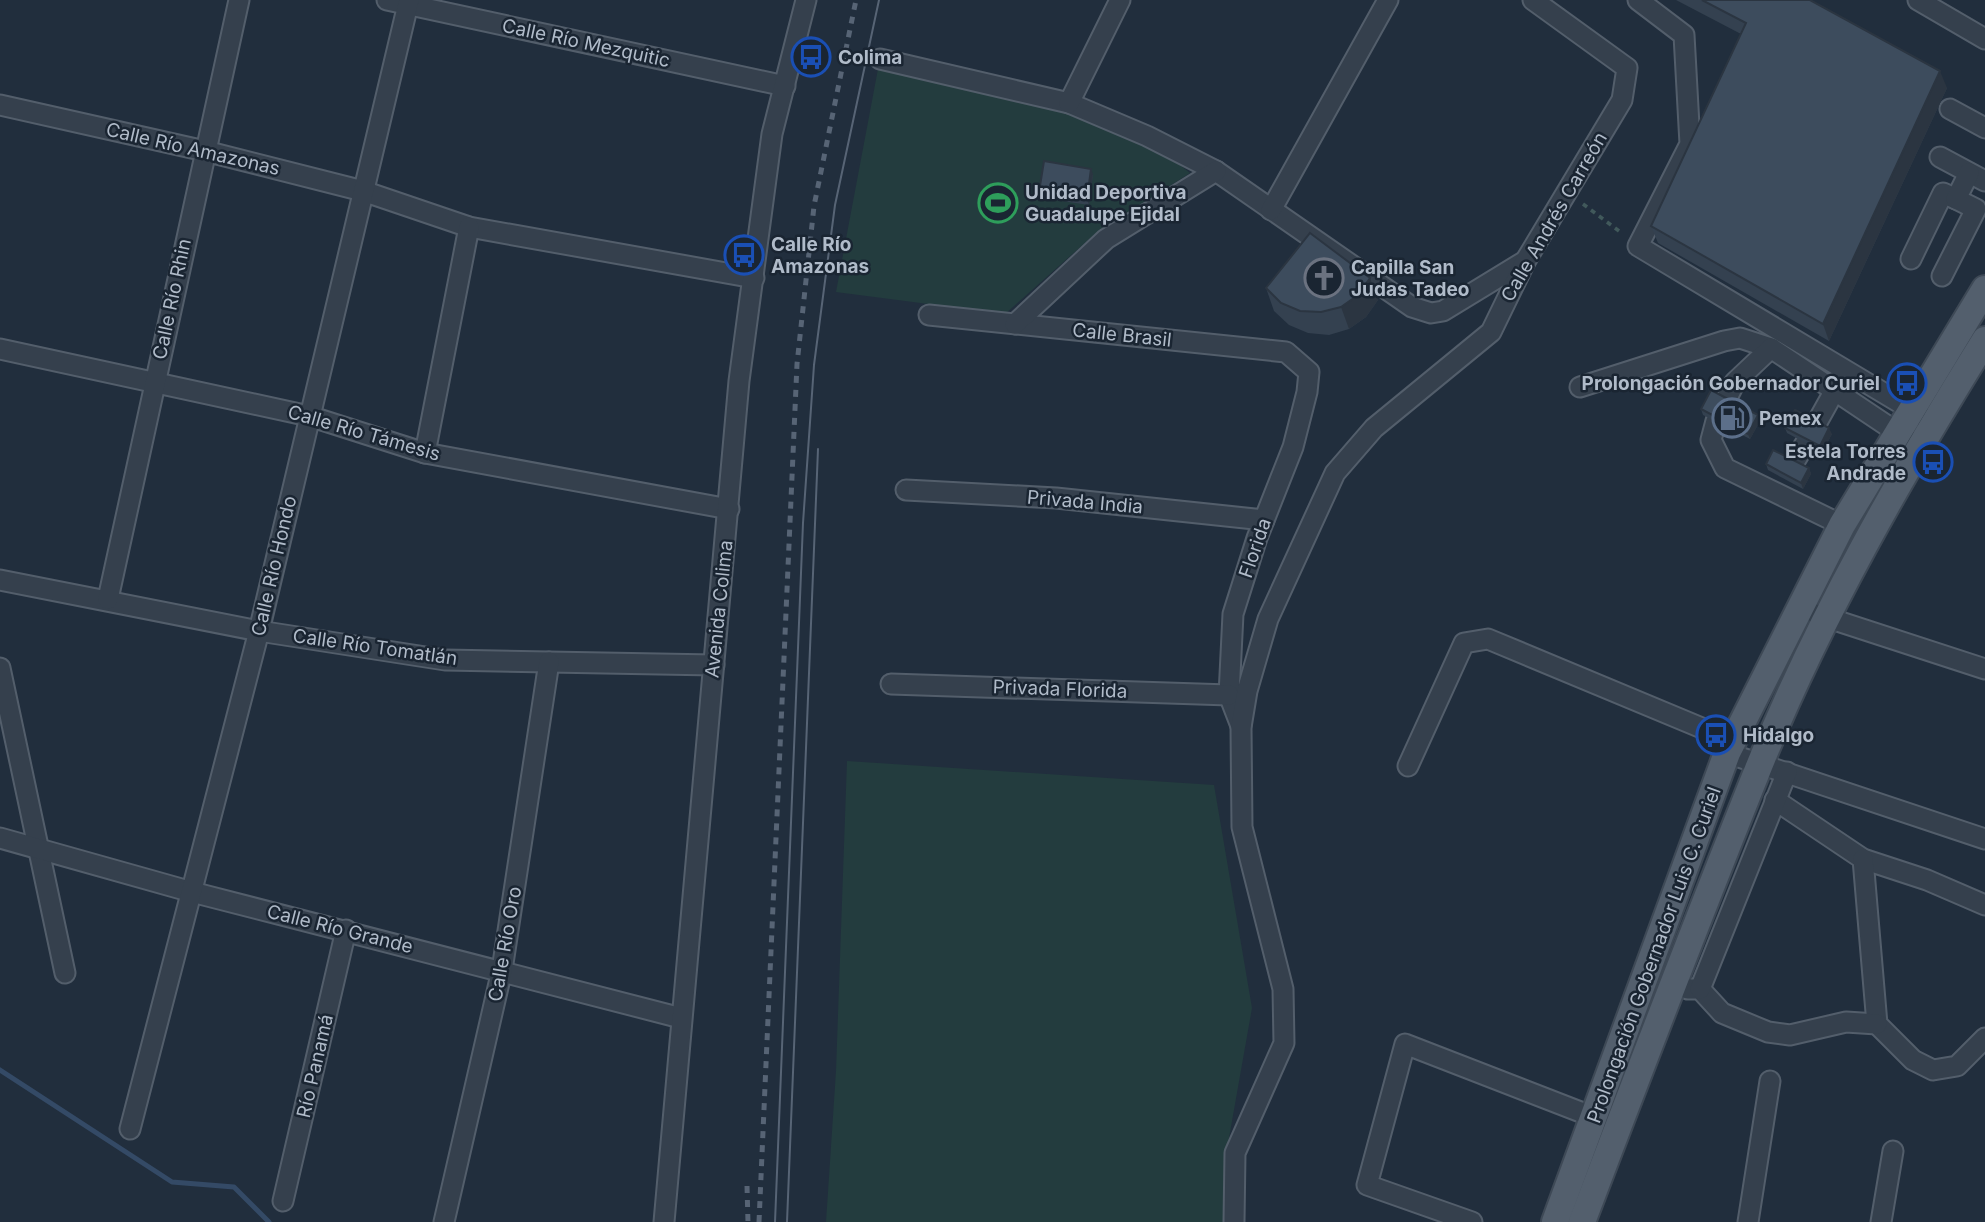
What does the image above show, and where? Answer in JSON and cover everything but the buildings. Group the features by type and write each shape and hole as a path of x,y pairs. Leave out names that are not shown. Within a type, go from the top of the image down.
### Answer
{"main road":[{"name":"Prolongación Gobernador Luis C. Curiel","path":"1583,1222 1670,990 1760,763 1828,618 1920,447 1922,417 1985,289"},
{"name":"Prolongación Gobernador Luis C. Curiel","path":"1555,1222 1596,1118 1730,747 1798,608 1896,432 1922,417 1985,340"}],"street":[{"name":"Calle Río Rhin","path":"108,599 239,0"},
{"name":"Calle Río Mezquitic","path":"387,0 408,2 785,86"},
{"name":"Avenida Colima","path":"664,1222 739,381 772,134 806,0"},
{"path":"1069,103 1120,0"},
{"path":"1271,210 1388,0"},
{"name":"Calle Andrés Carreón","path":"1234,1222 1235,1153 1284,1043 1283,989 1242,827 1241,727 1247,691 1268,619 1335,473 1374,428 1491,332 1526,260 1622,100 1628,68 1533,0"},
{"path":"1638,0 1685,35 1690,144 1639,246 1922,417"},
{"path":"1918,0 1985,39"},
{"name":"Calle Río Hondo","path":"130,1129 259,631 408,2"},
{"path":"880,59 1069,103 1147,136 1216,171 1412,307 1431,313 1443,311 1526,260"},
{"name":"Calle Río Amazonas","path":"0,105 205,150 363,191 468,228 754,278"},
{"path":"1950,109 1985,128"},
{"path":"1940,157 1977,177 1956,199"},
{"path":"1014,324 1106,239 1216,171"},
{"path":"1911,259 1943,193 1976,209 1942,276"},
{"path":"425,453 468,228"},
{"name":"Calle Brasil","path":"929,315 1286,352 1309,372"},
{"path":"1580,387 1740,338 1771,348 1920,447"},
{"path":"1725,402 1735,382 1771,348"},
{"name":"Calle Río Támesis","path":"0,349 154,380 309,416 425,453 729,509"},
{"name":"Florida","path":"1241,727 1229,695 1233,614 1264,520 1293,447 1307,392 1309,372"},
{"path":"1815,426 1835,390"},
{"path":"1716,421 1711,440 1726,468 1785,479 1842,525"},
{"path":"1785,479 1805,444"},
{"name":"Privada India","path":"906,490 1056,498 1264,520"},
{"name":"Calle Río Tomatlán","path":"0,580 108,599 259,631 445,660 714,665"},
{"path":"1798,608 1985,669"},
{"path":"1408,766 1464,643 1488,639 1730,747 1760,763 1985,839"},
{"name":"Calle Río Oro","path":"444,1222 502,970 549,662"},
{"path":"0,668 4,706 65,973"},
{"name":"Privada Florida","path":"891,684 1229,695"},
{"path":"1700,989 1787,772"},
{"path":"1775,800 1863,859 1927,880 1985,905"},
{"name":"Calle Río Grande","path":"0,838 192,892 681,1018"},
{"path":"1863,859 1877,1024"},
{"name":"Río Panamá","path":"283,1201 346,930"},
{"path":"1670,990 1700,989 1722,1013 1768,1032 1790,1035 1846,1021 1877,1024 1913,1060 1933,1070 1957,1066 1985,1038"},
{"path":"1472,1222 1367,1185 1405,1044 1596,1118"},
{"path":"1748,1222 1770,1081"},
{"path":"1881,1222 1893,1151"}],"path":[{"path":"1583,204 1639,246"}],"green space":[{"name":"Unidad Deportiva Guadalupe Ejidal","path":"878,69 1062,109 1153,144 1190,173 1095,234 1005,314 836,292"},
{"path":"847,761 1214,785 1252,1008 1226,1155 1223,1222 826,1222 836,1071"}],"waterway":[{"path":"0,1070 172,1182 234,1187 269,1222"}],"tram line":[{"path":"775,1222 803,523 814,365 835,205 879,0"},
{"path":"787,1222 818,449"}],"railway":[{"path":"759,1222 797,364 814,206 856,0"},
{"path":"747,1186 748,1222"}],"place":[{"name":"Colima","path":"811,57"},
{"name":"Unidad Deportiva Guadalupe Ejidal","path":"998,203"},
{"name":"Calle Río Amazonas","path":"744,255"},
{"name":"Capilla San Judas Tadeo","path":"1324,278"},
{"name":"Prolongación Gobernador Curiel","path":"1907,383"},
{"name":"Pemex","path":"1732,418"},
{"name":"Estela Torres Andrade","path":"1933,462"},
{"name":"Hidalgo","path":"1716,735"}]}
